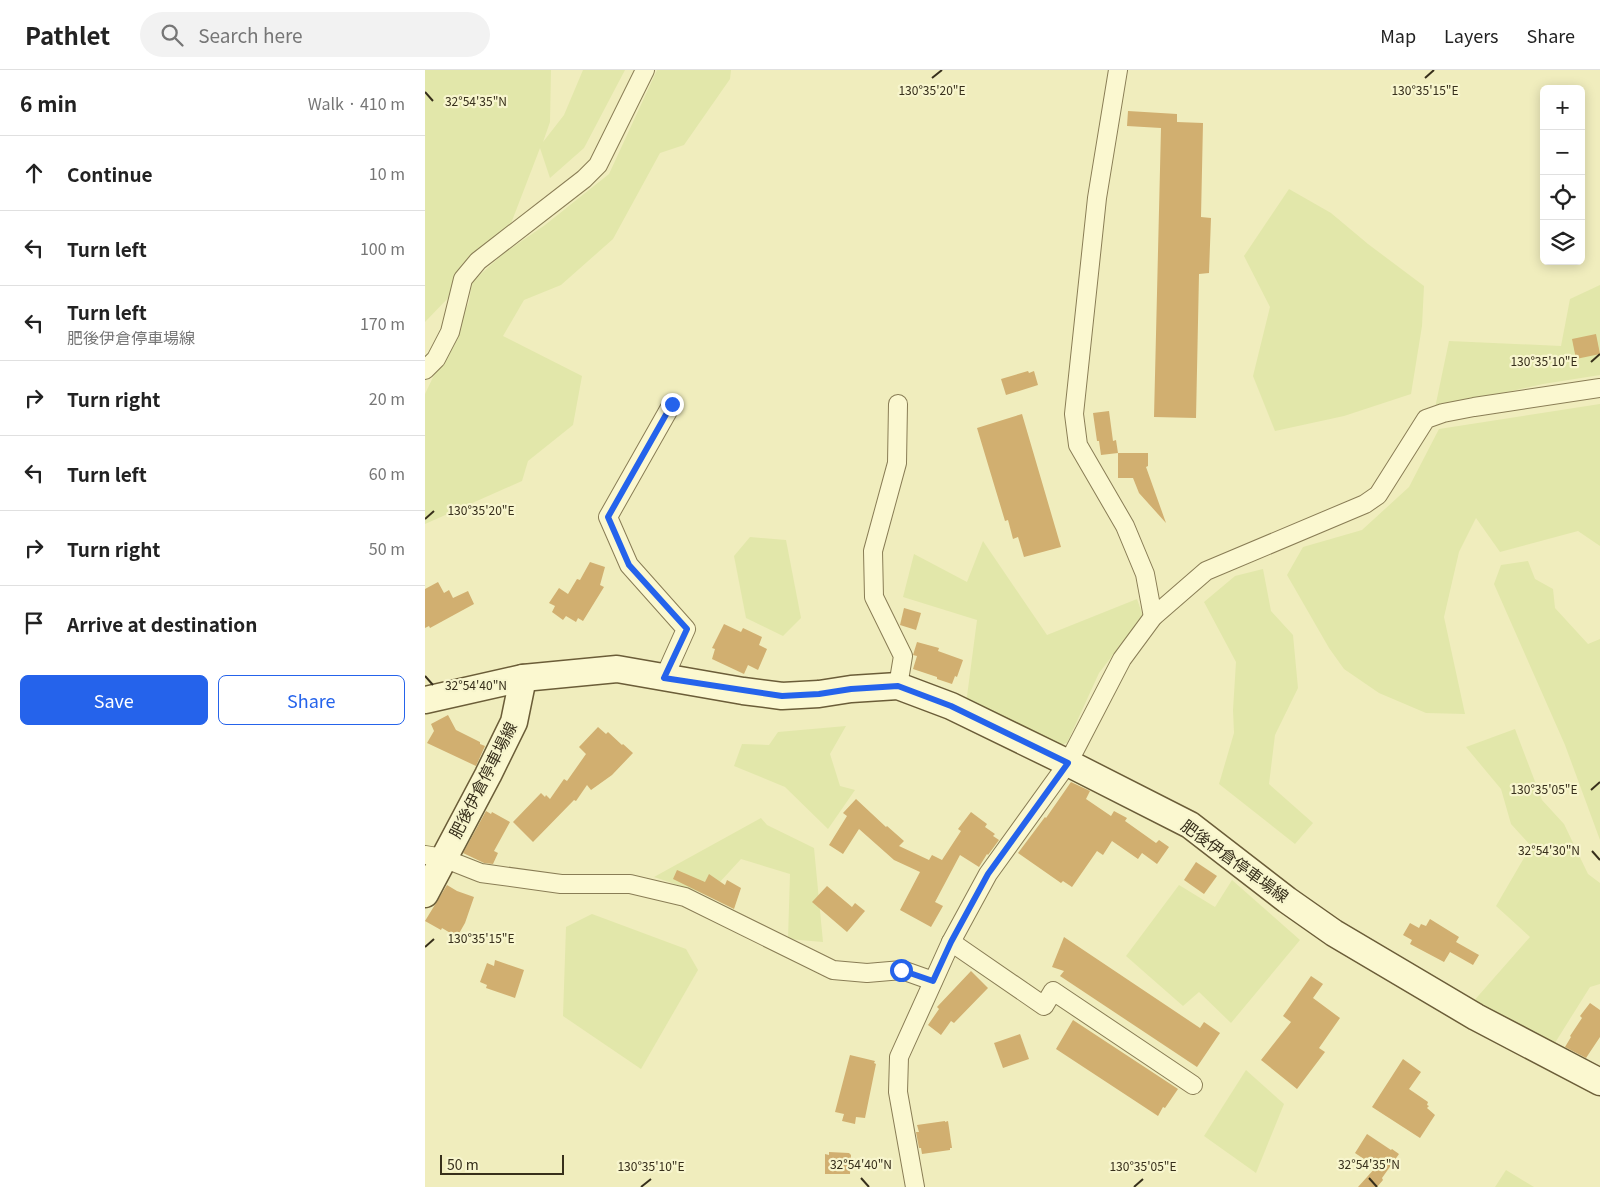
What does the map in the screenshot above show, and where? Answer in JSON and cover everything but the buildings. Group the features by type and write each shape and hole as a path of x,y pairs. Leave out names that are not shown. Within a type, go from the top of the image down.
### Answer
{"main road":[{"name":"肥後伊倉停車場線","path":"425,894 434,857 488,775 514,722 523,678 617,670 782,696 898,686 951,706 1190,825 1287,900 1334,933 1475,1017 1600,1082"},
{"path":"425,700 523,678"}],"street":[{"path":"425,370 436,359 450,332 463,279 478,261 583,179 598,165 645,70"},
{"path":"1118,70 1097,198 1074,414 1077,445 1125,526 1145,574 1153,617"},
{"path":"915,1187 898,1092 899,1057 951,942 988,874 1068,763 1122,660 1153,617 1206,571 1365,504 1378,494 1426,419 1443,413 1474,407 1600,388"},
{"path":"664,678 687,629 629,565 608,517 672,404"},
{"path":"898,404 897,463 873,551 875,597 903,656 898,686"},
{"path":"434,857 481,873 561,884 629,884 685,896 833,970 867,973 901,970 933,981"},
{"path":"951,942 1044,1006 1053,991 1193,1085"}],"green space":[{"path":"425,70 551,70 550,122 543,142 564,115 583,70 625,70 584,148 550,178 540,148 505,239 425,322"},
{"path":"657,70 731,70 730,79 684,145 660,153 613,239 561,285 524,300 503,336 582,376 573,425 528,461 522,481 425,524 425,394 469,302 472,282 503,254 545,225 609,174"},
{"path":"1289,189 1331,213 1368,244 1424,286 1422,326 1411,394 1344,416 1275,431 1253,376 1270,307 1244,256"},
{"path":"1600,285 1600,375 1543,384 1435,408 1449,341 1561,346 1570,299"},
{"path":"1600,404 1600,546 1578,531 1500,552 1476,518 1459,552 1444,617 1465,714 1426,713 1379,693 1344,669 1329,648 1287,575 1303,547 1362,530 1409,487 1439,429"},
{"path":"750,537 786,540 801,618 783,636 746,618 734,556"},
{"path":"983,541 1047,635 1137,599 1143,616 1099,673 1067,743 1056,746 966,704 977,620 903,597 914,554 967,582"},
{"path":"1528,561 1535,579 1553,589 1555,608 1588,644 1600,639 1600,840 1565,745 1494,584 1501,565"},
{"path":"1263,569 1271,611 1293,635 1298,688 1275,735 1269,784 1313,823 1295,844 1219,784 1234,733 1233,710 1236,662 1204,602 1235,576"},
{"path":"846,726 830,754 840,786 855,790 828,829 785,787 734,766 742,744 769,745 778,732"},
{"path":"1515,729 1542,800 1564,824 1588,874 1600,883 1600,984 1590,987 1553,1046 1472,1003 1530,937 1496,906 1531,846 1511,824 1501,789 1466,747"},
{"path":"761,818 767,825 814,848 823,942 788,939 790,874 741,859 708,895 654,877"},
{"path":"1232,880 1300,940 1231,1023 1199,992 1183,1006 1126,956 1179,885 1215,907"},
{"path":"592,914 686,949 698,970 641,1069 563,1016 566,927"},
{"path":"1246,1070 1284,1104 1256,1173 1204,1136"},
{"path":"1506,1170 1534,1187 1495,1187"}],"route":[{"path":"672,404 608,517 629,565 687,629 664,678 782,696 898,686 951,706 1068,763 988,874 951,942 933,981 901,970"}]}
